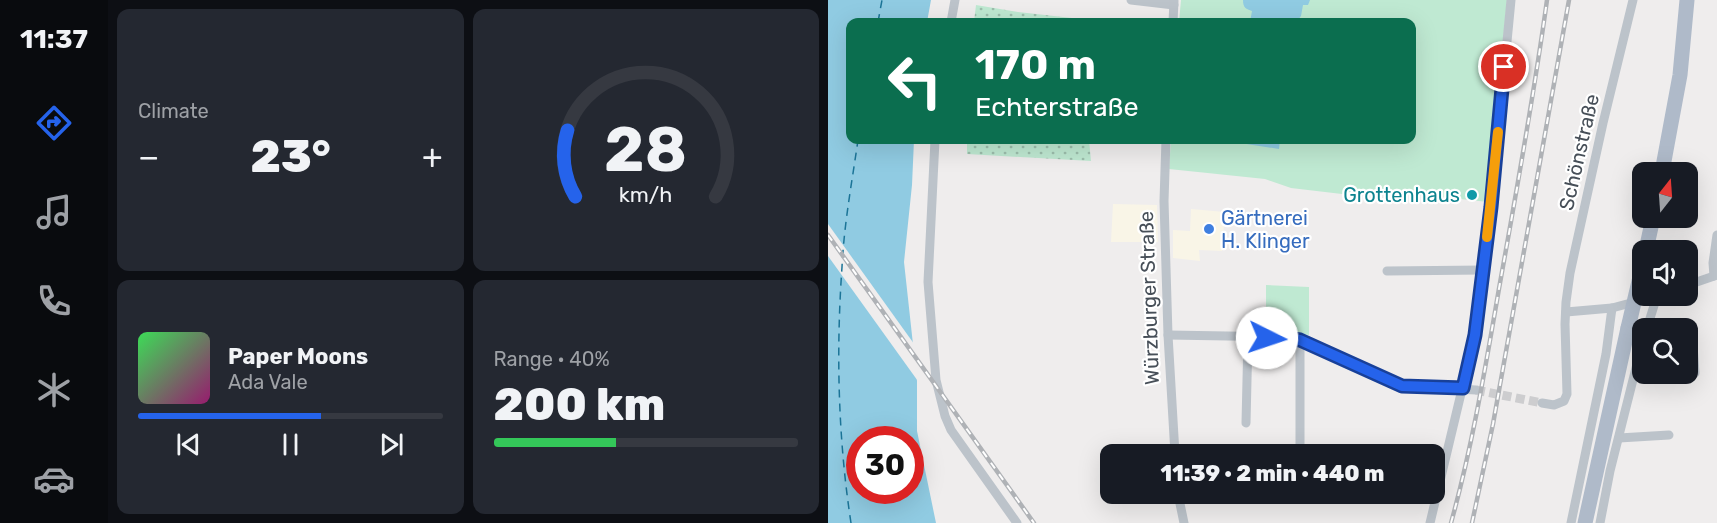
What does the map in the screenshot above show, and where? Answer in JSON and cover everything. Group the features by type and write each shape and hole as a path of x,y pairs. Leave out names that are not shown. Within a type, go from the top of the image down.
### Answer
{"main road":[{"path":"1664,162 1680,75 1687,0"},
{"path":"1585,523 1633,306"}],"street":[{"path":"952,18 954,0"},
{"path":"1131,0 1174,2 1173,18"},
{"path":"1430,523 1475,335 1511,0"},
{"name":"Schönstraße","path":"1542,404 1554,405 1564,401 1567,394 1566,312 1570,273 1633,0"},
{"path":"935,144 928,282 936,380 951,430 1017,523"},
{"name":"Würzburger Straße","path":"1166,144 1164,201 1173,444"},
{"path":"1698,281 1716,275 1713,263 1717,235"},
{"path":"1388,271 1483,270"},
{"path":"1566,312 1612,308 1632,303"},
{"path":"1571,523 1606,354 1612,308"},
{"path":"1168,335 1300,340 1402,386 1476,390"},
{"path":"1246,423 1248,337"},
{"path":"1300,340 1300,444"},
{"path":"1600,523 1634,384"},
{"path":"1619,438 1669,435"},
{"path":"1180,504 1184,523"}],"shaded area":[{"path":"1113,204 1157,205 1158,242 1111,242"},
{"path":"1191,209 1225,212 1222,251 1199,250 1200,261 1173,258 1173,230 1190,231"}],"green space":[{"path":"1181,0 1507,0 1488,202 1377,190 1342,194 1291,188 1265,179 1169,169 1171,144 1416,144 1416,18 1179,18"},
{"path":"976,5 1072,18 974,18"},
{"path":"967,144 1089,144 1091,161 967,154"},
{"path":"1266,285 1309,287 1309,335 1266,329"}],"water":[{"path":"828,0 931,0 928,18 846,18 846,144 914,144 904,262 917,381 917,426 846,426 846,504 924,504 924,465 936,523 828,523"},
{"path":"1243,0 1310,0 1308,5 1303,5 1299,18 1251,18 1252,11 1244,5"},
{"path":"1247,144 1280,144 1279,149"}],"pier":[{"path":"828,224 917,348 920,384 828,256"}],"ferry route":[{"path":"879,18 882,0"},
{"path":"851,523 843,459 839,395 839,331 844,235 857,144"}],"tunnel":[{"path":"1476,390 1542,403"}],"railway":[{"path":"1451,523 1484,373 1537,71 1547,0"},
{"path":"1472,523 1493,424 1569,0"},
{"path":"828,235 1034,523"}],"slow traffic":[{"path":"1487,237 1498,132"}],"place":[{"name":"Grottenhaus","path":"1472,195"},
{"name":"Gärtnerei H. Klinger","path":"1209,229"}],"route":[{"path":"1267,338 1300,340 1402,386 1463,388 1475,335 1491,207 1504,67"}]}
